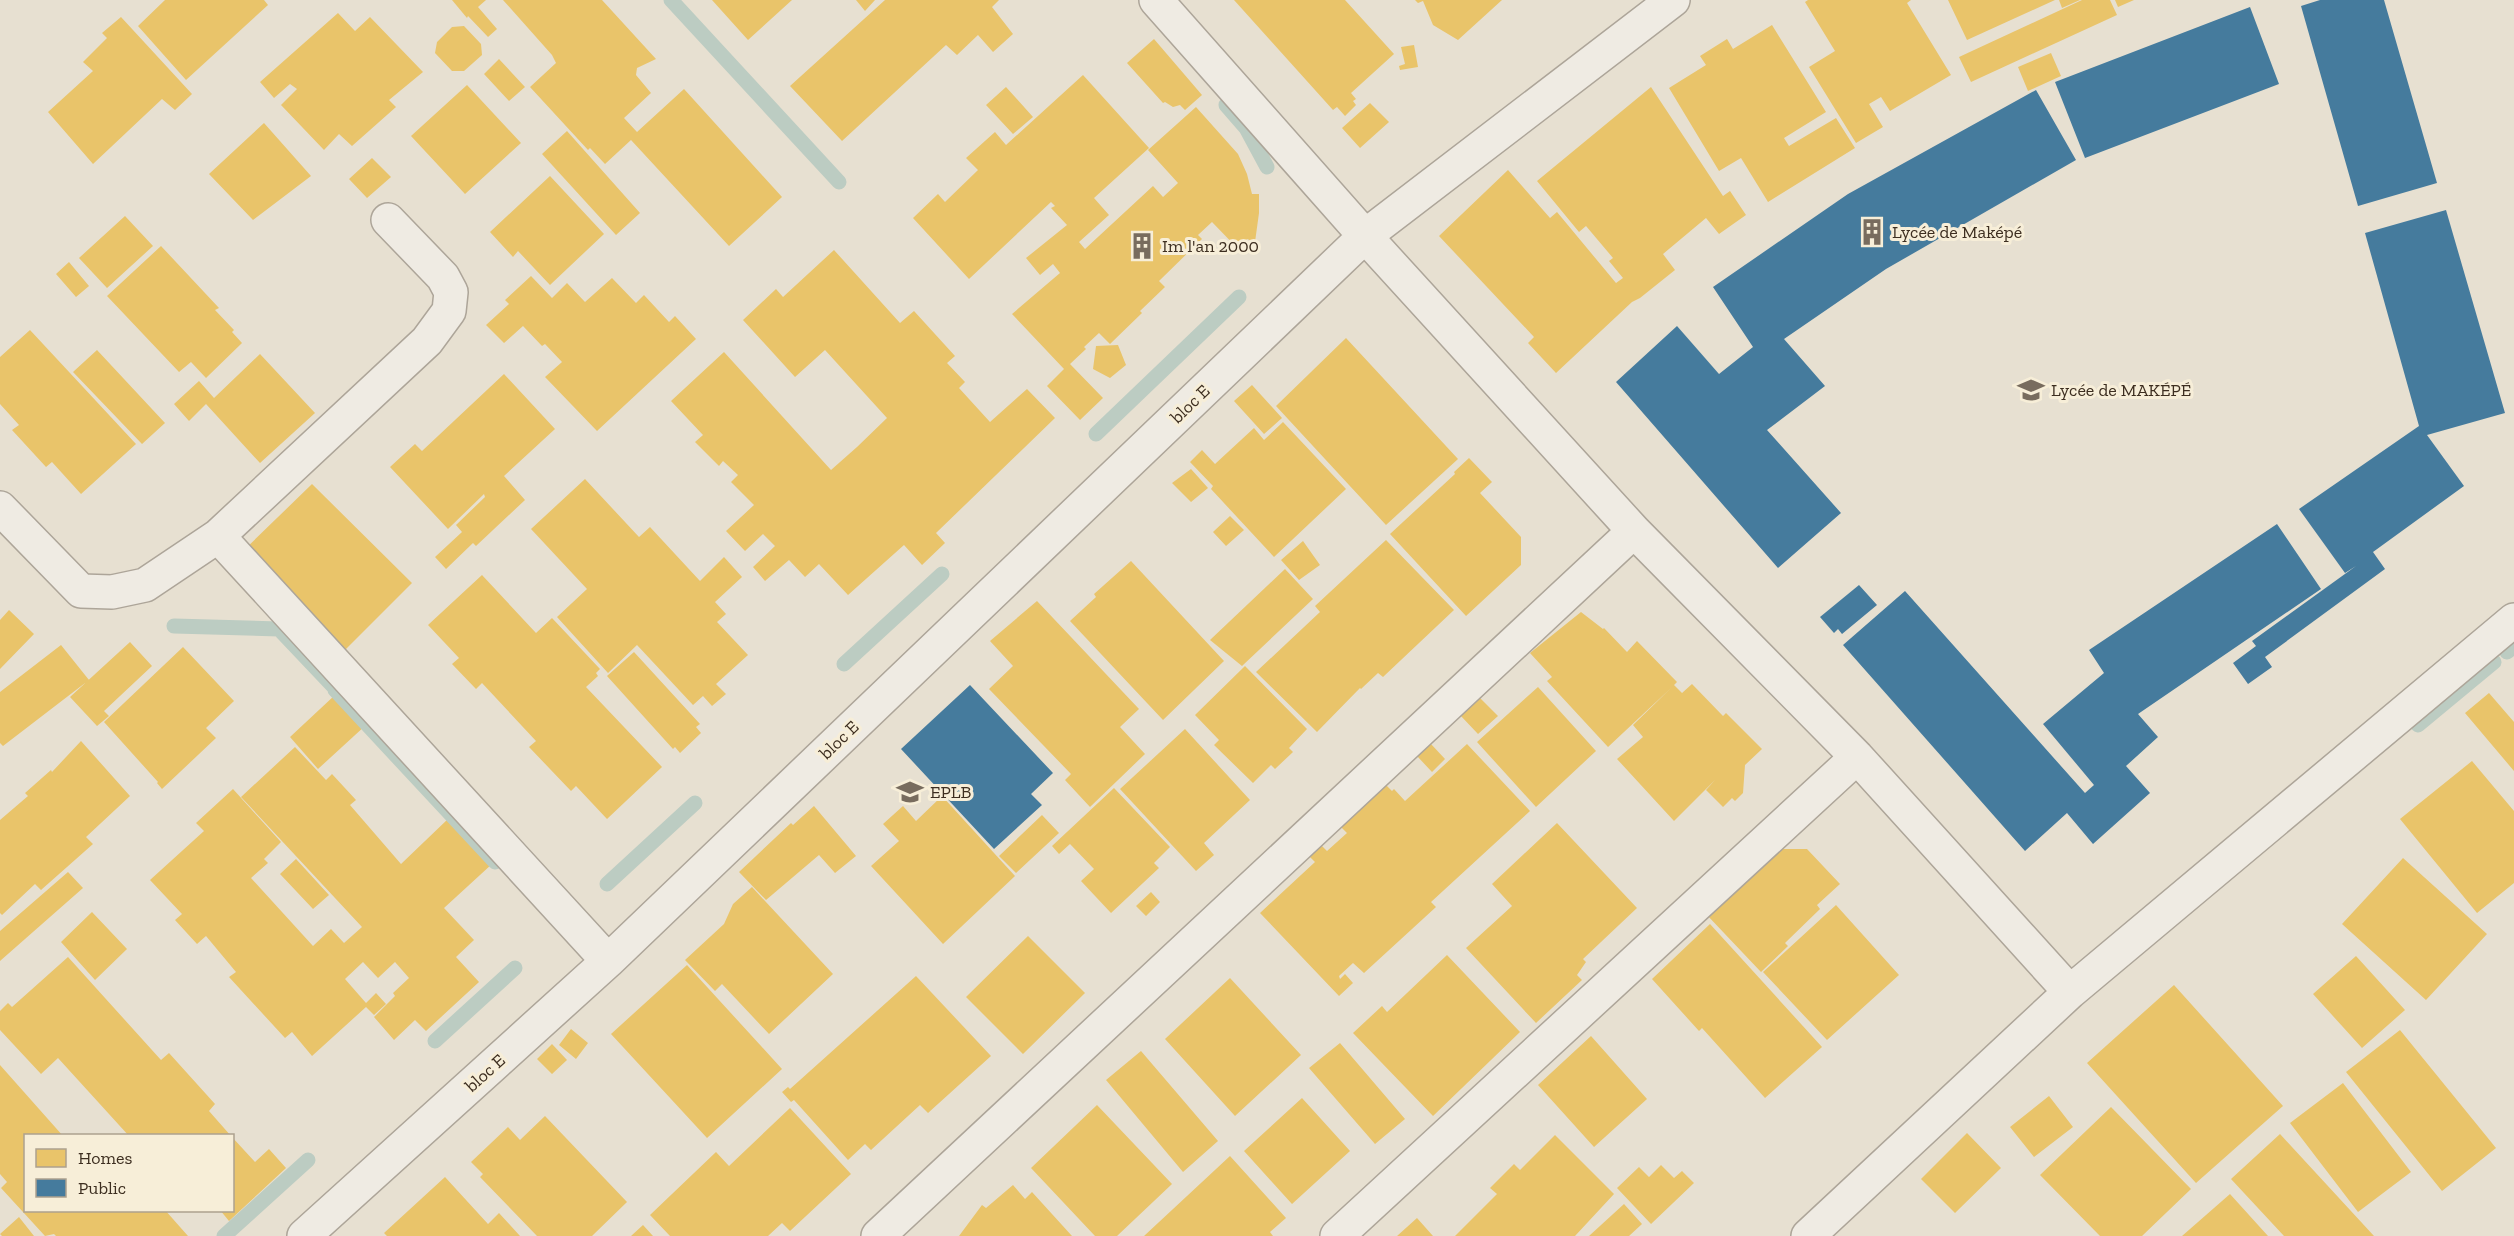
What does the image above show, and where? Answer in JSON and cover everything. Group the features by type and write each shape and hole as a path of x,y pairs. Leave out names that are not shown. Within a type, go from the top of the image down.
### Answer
{"street":[{"name":"bloc E","path":"304,1236 608,961 1365,236 1673,0"},
{"path":"1170,5 1365,236 1634,531 1857,757 2070,992"},
{"path":"0,508 81,591 112,592 145,585 218,536 428,341 449,311 451,292 443,277 388,220"},
{"path":"878,1236 1634,531"},
{"path":"218,536 608,961"},
{"path":"1808,1236 2070,992 2514,620"},
{"path":"1337,1236 1857,757"}],"building: Homes":[{"path":"165,0 264,0 268,5 186,80 138,26"},
{"path":"452,0 486,0 478,7 497,29 488,37 468,16 467,18"},
{"path":"503,0 602,0 656,59 637,68 636,75 651,93 624,118 637,132 684,89 782,197 729,246 631,140 605,164 590,148 588,150 530,87 556,63 552,55"},
{"path":"712,0 792,0 748,40"},
{"path":"856,0 875,0 865,11"},
{"path":"885,0 999,0 992,7 1013,34 993,52 978,35 957,55 946,45 842,141 790,86"},
{"path":"1234,0 1345,0 1394,54 1351,93 1356,99 1353,101 1356,105 1345,116 1337,107 1333,110"},
{"path":"1415,0 1502,0 1458,40 1433,25 1423,1 1418,3"},
{"path":"1808,0 1911,0 1907,3 1951,75 1890,111 1881,97 1869,104 1883,127 1856,143 1809,67 1835,51 1805,2"},
{"path":"1948,0 2055,0 1967,40"},
{"path":"2059,0 2080,0 2062,8"},
{"path":"2082,0 2110,0 2117,15 1971,82 1959,57"},
{"path":"2115,0 2134,0 2118,7"},
{"path":"338,13 355,31 370,17 423,72 389,100 396,107 352,146 339,134 324,150 281,105 297,89 290,84 274,98 260,82"},
{"path":"121,17 192,94 175,110 162,99 93,164 48,112 93,71 83,62 107,38 102,33"},
{"path":"1772,25 1826,112 1784,138 1789,146 1836,118 1855,148 1768,202 1741,158 1719,171 1669,88 1706,65 1700,56 1727,39 1733,49"},
{"path":"464,26 481,44 482,55 464,71 452,71 435,53 437,42 452,27"},
{"path":"1154,39 1202,95 1185,110 1180,105 1173,107 1163,103 1127,63"},
{"path":"1414,45 1418,67 1400,70 1399,66 1405,64 1401,47"},
{"path":"2051,53 2061,76 2028,91 2018,67"},
{"path":"499,59 525,87 509,101 484,74"},
{"name":"Im l'an 2000","path":"1083,75 1149,148 1094,198 1109,215 1079,242 1085,249 1153,186 1163,197 1178,183 1148,150 1196,107 1238,154 1247,174 1252,194 1259,194 1259,213 1255,242 1247,239 1241,252 1212,222 1198,235 1202,239 1159,281 1165,287 1140,311 1142,313 1110,344 1099,333 1084,347 1086,349 1070,364 1103,398 1080,420 1047,386 1064,369 1012,314 1060,273 1053,264 1040,275 1026,258 1067,225 1051,208 1055,206 1051,202 969,279 913,218 938,194 945,202 978,170 966,158 995,132 1006,145"},
{"path":"467,85 521,143 465,194 411,136"},
{"path":"1006,87 1033,117 1013,134 986,105"},
{"path":"1651,87 1723,196 1730,191 1746,215 1719,234 1706,218 1663,254 1675,270 1632,302 1556,373 1528,343 1534,337 1439,236 1508,170 1550,218 1557,212 1616,283 1623,278 1609,261 1613,258 1586,226 1579,232 1537,181"},
{"path":"1370,103 1389,122 1360,148 1342,128"},
{"path":"264,123 311,176 253,220 209,174"},
{"path":"567,131 640,213 616,235 542,154"},
{"path":"372,158 391,177 367,198 349,179"},
{"path":"550,176 604,234 550,285 518,251 513,257 490,232"},
{"path":"125,216 153,246 107,288 79,258"},
{"path":"161,246 219,308 215,310 234,330 232,332 242,343 206,378 191,362 179,372 107,296"},
{"path":"834,250 900,323 914,311 955,356 947,363 965,382 959,388 990,422 1027,389 1055,418 936,533 945,543 922,565 904,545 848,595 819,564 805,577 789,560 765,581 753,567 775,546 763,534 745,551 726,531 754,505 731,482 738,475 723,461 719,466 695,442 703,435 671,401 724,352 831,470 857,447 887,418 825,350 795,377 743,320 776,289 783,297"},
{"path":"69,262 89,286 76,297 56,274"},
{"path":"531,276 552,298 567,283 585,302 612,278 636,303 644,295 669,322 675,316 696,339 597,431 545,377 562,362 545,344 542,346 523,326 504,343 486,325 509,304 505,300"},
{"path":"30,330 136,444 81,494 52,462 46,467 12,430 19,425 0,404 0,357"},
{"path":"1346,338 1458,459 1386,525 1276,406"},
{"path":"1118,345 1126,365 1110,378 1093,369 1096,346"},
{"path":"97,350 165,423 142,444 73,372"},
{"path":"260,354 315,413 260,463 206,404 189,421 174,404 199,381 214,398"},
{"path":"504,374 555,429 504,476 525,500 476,546 473,543 446,569 435,557 462,532 456,525 485,497 484,494 448,529 390,467 415,444 422,451"},
{"path":"1252,385 1282,418 1264,434 1234,401"},
{"path":"1283,422 1346,489 1274,557 1211,489 1213,486 1190,462 1202,450 1215,464 1254,428 1264,440"},
{"path":"1469,458 1492,482 1480,493 1521,537 1521,565 1466,616 1390,534 1455,474 1454,472"},
{"path":"1191,469 1208,488 1191,502 1172,483"},
{"path":"585,479 639,537 650,527 700,581 724,557 742,577 715,602 726,614 717,622 748,655 716,684 726,694 712,706 703,696 693,705 637,645 608,673 557,617 587,589 531,529"},
{"path":"312,484 412,583 342,653 241,553"},
{"path":"1230,516 1244,530 1226,546 1213,532"},
{"path":"1386,540 1454,610 1383,677 1378,673 1360,688 1317,732 1256,672 1320,612 1315,606"},
{"path":"1303,541 1320,565 1299,580 1281,560"},
{"path":"1131,561 1224,661 1163,720 1070,621 1096,597 1094,594"},
{"path":"1285,569 1313,599 1242,666 1210,640"},
{"path":"482,575 536,633 552,618 600,669 596,673 598,676 586,687 662,767 607,819 576,786 571,791 529,747 536,741 482,683 476,689 452,664 459,658 428,625"},
{"path":"1037,601 1139,709 1120,727 1145,754 1090,807 1065,780 1071,774 989,689 1013,666 990,641"},
{"path":"9,610 34,634 0,669 0,620"},
{"path":"1581,612 1604,628 1627,652 1637,641 1677,682 1674,685 1682,693 1692,684 1723,716 1726,713 1762,749 1745,765 1743,793 1735,801 1732,798 1723,807 1706,790 1715,780 1674,821 1617,759 1643,737 1633,725 1671,688 1608,747 1547,681 1552,677 1530,653"},
{"path":"130,642 152,666 104,711 109,716 97,726 70,697"},
{"path":"61,645 89,680 3,746 0,743 0,692"},
{"path":"183,647 234,701 206,728 216,738 162,789 104,722"},
{"path":"634,652 700,724 696,727 701,733 680,753 675,747 673,749 607,676"},
{"path":"1245,666 1307,729 1289,748 1293,752 1275,769 1271,765 1253,783 1214,745 1219,740 1195,715"},
{"path":"1538,687 1596,751 1536,807 1477,742"},
{"path":"2489,693 2514,722 2514,771 2465,713"},
{"path":"335,695 366,725 318,769 290,737"},
{"path":"1479,697 1498,716 1478,734 1460,715"},
{"path":"1185,729 1250,800 1204,843 1214,855 1196,871 1120,789"},
{"path":"81,741 130,796 86,837 93,844 41,890 35,884 2,915 0,913 0,820 28,796 25,793 51,770 52,772"},
{"path":"1431,744 1445,759 1432,772 1417,756"},
{"path":"1467,744 1530,811 1431,902 1436,907 1364,973 1353,963 1339,976 1340,979 1345,974 1353,983 1339,996 1260,913 1315,862 1308,855 1320,844 1327,851 1347,833 1340,826 1385,784 1392,791 1394,789 1405,801"},
{"path":"295,747 326,780 332,774 356,800 350,805 401,864 449,818 492,864 444,908 474,940 456,957 479,982 426,1031 415,1020 394,1040 374,1017 395,996 393,993 409,978 395,962 378,978 363,962 345,979 366,1003 376,993 386,1004 374,1015 366,1007 312,1056 292,1032 285,1038 229,977 236,972 206,936 197,944 175,920 182,914 150,880 204,831 196,823 233,789 281,842 264,859 268,863 251,878 313,946 331,929 344,943 362,927 241,797"},
{"path":"2472,761 2514,811 2514,883 2477,913 2400,819"},
{"path":"1114,788 1170,847 1154,863 1159,868 1111,913 1081,881 1094,869 1070,844 1059,854 1052,846"},
{"path":"942,796 1015,876 943,944 871,866 899,841 883,824 903,806 916,821"},
{"path":"814,806 856,856 835,873 819,855 766,900 739,872 791,823 793,825"},
{"path":"1042,815 1059,833 1016,873 999,856"},
{"path":"1557,823 1637,908 1583,959 1586,962 1577,975 1582,980 1536,1023 1466,948 1512,906 1492,884"},
{"path":"1761,849 1807,849 1840,884 1817,905 1820,909 1785,943 1788,946 1761,972 1706,914"},
{"path":"2403,858 2487,934 2426,1000 2342,924"},
{"path":"296,859 329,895 313,909 280,874"},
{"path":"68,872 83,888 0,961 0,931"},
{"path":"752,887 833,974 769,1034 722,984 715,991 685,960 724,924 733,904"},
{"path":"1151,892 1160,902 1146,916 1136,906"},
{"path":"1836,905 1899,975 1827,1040 1763,972"},
{"path":"92,912 127,949 95,980 61,942"},
{"path":"1710,924 1822,1047 1765,1098 1702,1028 1699,1031 1652,979"},
{"path":"1028,936 1085,993 1023,1054 966,997"},
{"path":"1447,955 1520,1032 1433,1116 1353,1033 1382,1006 1387,1012"},
{"path":"2356,956 2405,1010 2362,1048 2313,994"},
{"path":"68,957 161,1060 169,1053 215,1104 209,1111 229,1134 127,1134 58,1058 41,1074 0,1030 0,1011 8,1003 12,1007"},
{"path":"687,965 782,1069 707,1138 611,1034"},
{"path":"916,976 991,1056 928,1113 920,1105 871,1150 865,1144 848,1160 794,1100 791,1102 782,1092 788,1087 790,1089"},
{"path":"1230,978 1301,1055 1235,1116 1165,1039"},
{"path":"2174,985 2283,1106 2196,1183 2087,1063"},
{"path":"571,1029 588,1043 576,1059 559,1045"},
{"path":"2400,1030 2496,1148 2442,1191 2346,1072"},
{"path":"1591,1036 1647,1099 1594,1147 1538,1085"},
{"path":"1340,1043 1405,1119 1375,1144 1309,1068"},
{"path":"552,1044 567,1060 552,1074 537,1059"},
{"path":"1141,1051 1218,1141 1183,1172 1106,1080"},
{"path":"0,1065 61,1134 24,1134 24,1212 167,1212 188,1236 56,1236 54,1234 45,1236 1,1188 7,1182 0,1174"},
{"path":"2343,1083 2411,1172 2358,1212 2290,1123"},
{"path":"2049,1096 2073,1127 2034,1157 2010,1127"},
{"path":"1302,1098 1350,1151 1292,1204 1244,1151"},
{"path":"1097,1105 1172,1184 1117,1236 1095,1236 1031,1168"},
{"path":"2111,1107 2191,1189 2142,1236 2100,1236 2040,1175"},
{"path":"790,1108 851,1174 790,1231 782,1223 768,1236 670,1236 650,1215 716,1152 729,1166"},
{"path":"545,1116 627,1202 592,1236 537,1236 480,1177 483,1174 471,1162 508,1127 520,1140"},
{"path":"1967,1133 2001,1168 1955,1213 1921,1179"},
{"path":"2280,1134 2374,1236 2284,1236 2231,1179"},
{"path":"1555,1135 1614,1194 1575,1236 1455,1236 1497,1194 1490,1188 1514,1164 1520,1170"},
{"path":"234,1139 255,1162 269,1149 286,1168 229,1221 222,1212 234,1212"},
{"path":"1230,1156 1286,1218 1270,1232 1273,1236 1144,1236"},
{"path":"1661,1165 1674,1178 1682,1171 1694,1183 1651,1224 1617,1188 1639,1167 1649,1177"},
{"path":"445,1177 488,1224 499,1213 520,1236 387,1236 384,1233"},
{"path":"1013,1185 1025,1199 1032,1192 1072,1236 959,1236 982,1205 986,1208"},
{"path":"2230,1194 2268,1236 2182,1236"},
{"path":"1624,1204 1642,1224 1629,1236 1589,1236"},
{"path":"19,1217 34,1236 2,1236 0,1234"},
{"path":"1417,1218 1433,1236 1397,1236"},
{"path":"643,1225 653,1236 631,1236"}],"building: Public":[{"path":"2320,0 2384,0 2437,183 2358,206 2301,6"},
{"path":"2250,7 2279,84 2085,158 2055,82"},
{"path":"2036,90 2076,160 1886,269 1784,339 1825,386 1767,430 1841,513 1778,568 1616,382 1677,326 1719,374 1753,347 1713,287 1848,194"},
{"path":"2446,210 2505,413 2427,435 2464,486 2373,552 2385,569 2265,657 2272,667 2248,684 2233,663 2256,646 2252,641 2356,566 2345,573 2299,509 2419,426 2365,233"},
{"path":"2277,524 2321,589 2138,714 2158,737 2126,766 2150,793 2093,844 2067,813 2025,851 1843,645 1905,591 2085,793 2094,785 2043,724 2104,673 2089,650"},
{"path":"1859,585 1877,605 1842,634 1838,629 1834,633 1820,617"},
{"path":"970,685 1053,773 1031,794 1042,805 994,849 901,749"}],"waterway":[{"path":"671,0 839,182"},
{"path":"1226,105 1246,128 1267,167"},
{"path":"1096,434 1239,297"},
{"path":"844,664 942,574"},
{"path":"174,626 279,629 333,686"},
{"path":"2507,652 2514,646"},
{"path":"2418,725 2494,662"},
{"path":"335,690 495,862"},
{"path":"607,884 695,803"},
{"path":"435,1041 515,968"},
{"path":"224,1236 308,1160"}],"place":[{"name":"Lycée de Maképé","path":"1872,232"},
{"name":"Im l'an 2000","path":"1142,246"},
{"name":"Lycée de MAKÉPÉ","path":"2031,390"},
{"name":"EPLB","path":"910,792"}]}
